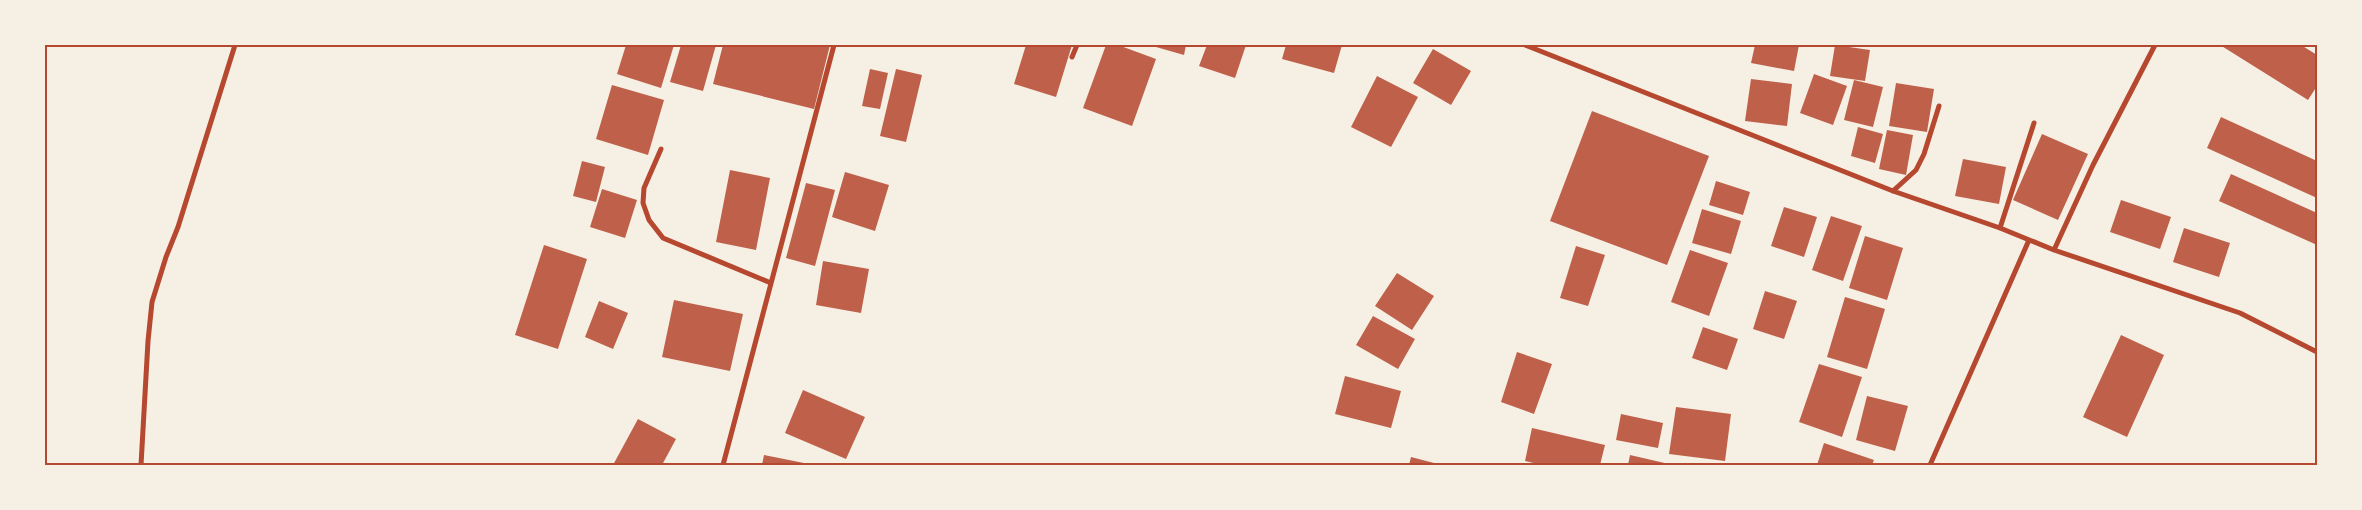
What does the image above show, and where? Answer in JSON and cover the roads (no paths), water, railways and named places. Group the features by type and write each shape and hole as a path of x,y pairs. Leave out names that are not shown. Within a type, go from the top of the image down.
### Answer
{"street":[{"path":"141,465 152,302 166,257 178,227 235,45"},
{"path":"723,465 834,45"},
{"path":"1072,57 1077,45"},
{"path":"1525,45 1893,191 2000,228 2054,250 2240,313 2317,352"},
{"path":"2054,250 2093,165 2156,45"},
{"path":"1893,191 1916,170 1924,154 1939,106"},
{"path":"2000,228 2034,123"},
{"path":"661,149 644,188 643,203 649,220 663,238 771,283"},
{"path":"1930,465 2029,240"}]}
